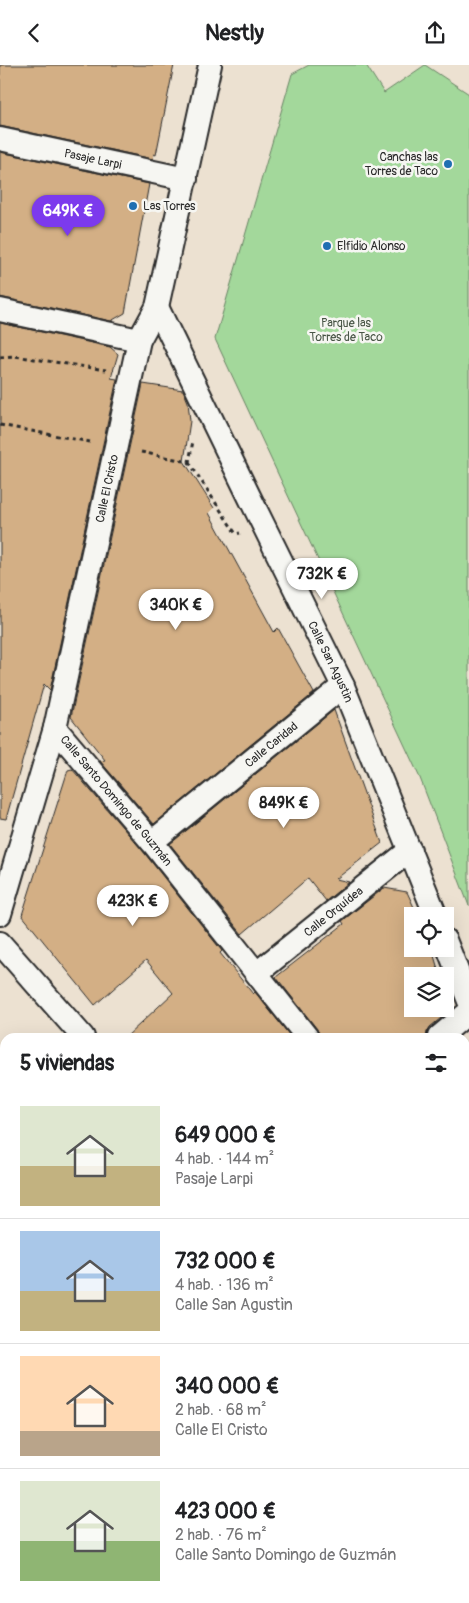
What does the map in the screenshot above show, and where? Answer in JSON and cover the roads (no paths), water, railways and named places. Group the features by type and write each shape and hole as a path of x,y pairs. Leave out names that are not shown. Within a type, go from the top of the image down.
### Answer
{"street":[{"name":"Calle El Cristo","path":"0,914 55,728 139,340 157,307 210,65"},
{"name":"Pasaje Larpi","path":"0,139 186,179"},
{"name":"Calle San Agustìn","path":"157,307 343,686 432,907"},
{"path":"0,310 139,340"},
{"name":"Calle Caridad","path":"152,842 343,686"},
{"name":"Calle Santo Domingo de Guzmán","path":"55,728 152,842 304,1033"},
{"name":"Calle Orquídea","path":"257,973 410,850"},
{"path":"0,943 79,1033"},
{"path":"452,957 469,1001"},
{"path":"444,1033 469,1012"}],"place":[{"name":"Canchas las Torres de Taco","path":"448,164"},
{"name":"Las Torres","path":"133,206"},
{"name":"Elfidio Alonso","path":"327,246"}],"park label":[{"name":"Parque las Torres de Taco","path":"346,330"}]}
